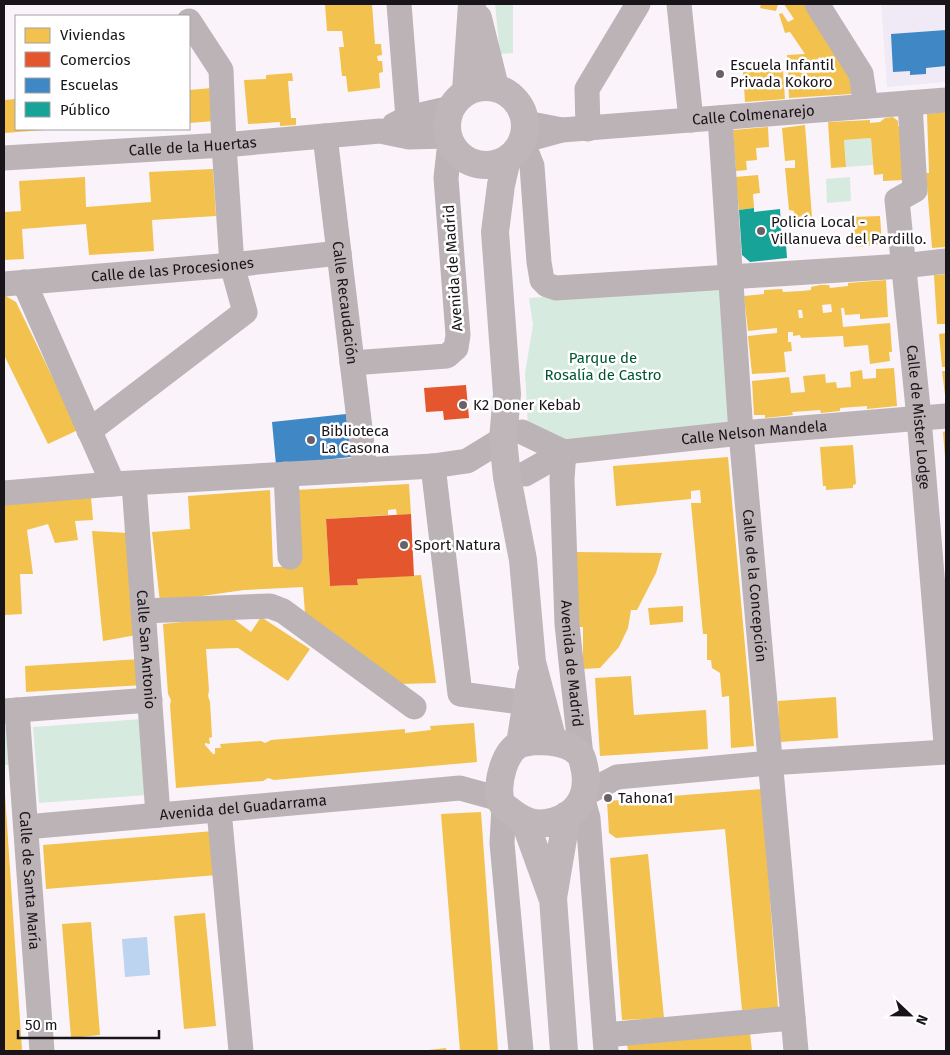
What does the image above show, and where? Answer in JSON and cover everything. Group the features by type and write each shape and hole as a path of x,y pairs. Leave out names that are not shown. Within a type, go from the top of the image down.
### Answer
{"main road":[{"path":"473,4 495,87"},
{"path":"458,100 480,86 495,87 507,92 516,100 523,111 518,141 498,163 479,165 470,162 455,150 449,139 447,117 458,100 473,4"},
{"name":"Avenida de Madrid","path":"518,141 501,185 495,232 506,394 513,436 532,662 553,741"},
{"name":"Avenida de Madrid","path":"470,162 482,188 495,232"},
{"name":"Avenida de Madrid","path":"520,744 532,662"},
{"path":"552,898 585,773 582,759 571,748 553,741 535,741 520,744 506,759 502,769 502,802 526,822 552,898 564,1051"},
{"path":"526,822 540,823 555,820 578,803"}],"street":[{"path":"178,4 185,15"},
{"path":"399,4 408,118"},
{"path":"588,128 587,89 638,4"},
{"path":"679,4 691,120"},
{"path":"816,4 861,74 866,106"},
{"path":"89,431 245,312 232,264 221,70 190,22"},
{"name":"Calle de la Huertas","path":"380,131 408,118 458,100"},
{"name":"Calle Colmenarejo","path":"518,141 562,130 946,100"},
{"name":"Calle de Mister Lodge","path":"910,103 915,190 897,200 919,418 940,584 946,744"},
{"name":"Calle de la Concepción","path":"720,118 741,433 796,1051"},
{"name":"Calle de la Huertas","path":"4,158 224,145 380,131 409,137 449,139"},
{"name":"Calle Recaudación","path":"325,136 365,470"},
{"name":"Avenida de Madrid","path":"352,363 447,356 456,348 458,335 446,178 449,139"},
{"path":"518,141 532,166 542,280 556,288 903,266 946,261"},
{"name":"Calle de las Procesiones","path":"14,283 339,253"},
{"path":"14,283 89,431 123,484"},
{"name":"Calle Nelson Mandela","path":"564,452 741,433 946,416"},
{"path":"4,493 123,484 433,466 467,461 513,436 564,452"},
{"path":"467,461 516,476 564,452"},
{"name":"Avenida de Madrid","path":"564,452 562,479 567,624 582,759"},
{"path":"433,466 460,694 527,703"},
{"path":"286,474 290,557"},
{"name":"Calle San Antonio","path":"123,484 143,612 158,815"},
{"path":"143,612 270,606 276,608 283,611 414,707"},
{"path":"10,710 150,700"},
{"name":"Calle de Santa María","path":"10,710 13,776 26,827 42,1051"},
{"path":"793,1018 605,1043 588,818 578,803 617,777 770,763 946,752"},
{"path":"582,759 617,777"},
{"name":"Avenida del Guadarrama","path":"26,827 460,788 502,769"},
{"name":"Avenida del Guadarrama","path":"460,788 502,802"},
{"path":"502,802 502,843 521,1051"},
{"path":"219,810 241,1051"}],"shaded area":[{"path":"881,4 946,4 946,82 887,87"}],"green space":[{"path":"495,4 513,4 513,53 500,54"},
{"path":"871,138 873,165 846,167 844,140"},
{"path":"850,177 851,201 827,203 826,179"},
{"name":"Parque de Rosalía de Castro","path":"723,284 735,427 568,445 528,428 525,373 533,325 529,298"},
{"path":"142,719 147,795 39,803 33,727"},
{"path":"6,725 9,765 4,765 4,726"}],"water":[{"path":"147,937 150,975 125,977 122,939"}],"building: Viviendas":[{"path":"325,4 372,4 375,44 381,44 382,55 377,56 378,61 382,61 383,72 379,73 380,88 348,92 346,76 342,76 339,47 344,47 342,31 327,31"},
{"path":"761,4 778,4 776,11 760,8"},
{"path":"784,4 804,4 848,70 852,94 789,98 787,55 805,54 790,32 785,33 779,14 782,13 788,22 794,19","holes":["820,57 829,72 801,73 800,68 811,67 811,64"]},
{"path":"783,70 785,99 745,102 743,72"},
{"path":"292,73 293,81 288,81 291,118 296,118 296,125 280,126 280,122 248,124 244,80 266,79 266,75"},
{"path":"212,88 215,121 190,123 190,90"},
{"path":"15,99 15,130 45,130 4,133 4,100"},
{"path":"946,112 946,247 932,248 926,173 929,173 927,114"},
{"path":"893,117 898,121 898,126 900,126 904,180 883,181 883,174 874,175 871,138 844,140 846,167 831,168 828,122 870,120 870,123 880,122 885,118"},
{"path":"805,125 812,217 795,218 794,211 789,210 785,168 795,168 795,160 785,161 782,128"},
{"path":"768,127 769,147 756,148 757,160 746,161 747,170 736,171 733,130"},
{"path":"213,169 216,216 152,220 154,251 89,255 86,224 22,229 24,259 4,260 4,212 21,211 19,181 85,177 86,207 151,202 149,172"},
{"path":"758,175 760,193 753,194 754,208 739,210 735,177"},
{"path":"880,216 882,244 856,247 853,217"},
{"path":"946,274 946,324 937,324 934,275"},
{"path":"886,280 888,317 860,319 860,314 845,315 844,308 841,308 843,327 890,323 892,352 889,352 890,361 870,364 868,345 844,347 843,336 801,338 800,335 793,336 793,332 788,332 788,342 791,342 792,351 784,352 786,372 752,374 748,336 777,333 777,328 748,331 744,296 764,294 764,290 801,291 811,290 811,287 820,285 829,285 830,288 848,286 848,283","holes":["831,304 832,312 823,313 822,305","798,310 802,310 803,318 799,318"]},
{"path":"4,295 16,302 78,430 48,444 4,355"},
{"path":"946,333 946,367 942,367 939,334"},
{"path":"894,368 897,406 867,409 867,406 840,408 840,411 821,413 820,410 792,412 793,415 765,418 765,415 754,415 752,381 789,377 791,393 805,392 803,376 825,374 826,383 836,382 837,388 851,387 850,372 862,370 863,379 876,378 876,369"},
{"path":"942,371 946,371 946,395 945,395"},
{"path":"946,431 946,457 945,457 943,432"},
{"path":"853,445 856,484 853,485 853,488 826,490 826,486 823,486 820,447"},
{"path":"728,457 754,746 731,748 729,696 722,697 720,673 712,668 711,660 707,660 707,634 703,634 691,503 701,503 700,490 691,491 691,499 616,506 613,466"},
{"path":"409,484 411,514 397,515 396,509 388,510 388,515 326,519 330,586 358,585 357,579 421,575 436,683 401,684 305,613 303,587 244,590 160,602 152,532 190,529 188,496 270,490 273,567 298,566 295,490"},
{"path":"91,498 93,520 75,521 78,540 55,543 48,524 27,530 33,574 20,574 22,614 4,615 4,502"},
{"path":"92,531 129,533 142,634 103,641"},
{"path":"576,552 662,553 656,573 637,610 631,610 628,628 619,647 600,668 583,669 583,627 573,627"},
{"path":"683,606 683,622 650,625 648,608"},
{"path":"231,617 251,632 261,617 310,649 288,681 238,648 206,649 212,737 209,738 210,744 205,743 205,745 213,754 215,754 215,748 221,748 220,744 261,741 265,743 271,740 405,729 405,733 431,730 430,726 474,723 477,762 274,780 268,778 263,781 176,788 171,700 168,694 163,624"},
{"path":"141,659 143,685 26,692 25,666"},
{"path":"631,676 634,715 706,710 708,749 600,756 595,678"},
{"path":"836,697 838,738 780,742 778,701"},
{"path":"762,789 778,1008 742,1010 725,829 616,838 609,833 607,801"},
{"path":"5,794 22,1050 8,1051 4,1051"},
{"path":"481,812 498,1051 460,1051 441,814"},
{"path":"214,831 217,875 46,889 43,845"},
{"path":"648,854 664,1018 622,1020 610,858"},
{"path":"205,913 216,1026 184,1029 174,916"},
{"path":"91,922 100,1035 71,1038 62,924"},
{"path":"750,1033 752,1051 628,1051 627,1044"},
{"path":"446,1048 446,1051 428,1051 428,1050"}],"building: Comercios":[{"path":"466,385 469,418 444,420 443,411 426,412 424,388"},
{"path":"411,514 414,576 357,579 358,585 330,586 326,519"}],"building: Escuelas":[{"path":"946,30 946,66 926,68 926,74 910,75 910,71 893,72 891,34"},
{"name":"Biblioteca La Casona","path":"346,414 351,457 276,465 272,422"}],"building: Público":[{"name":"Policía Local - Villanueva del Pardillo.","path":"754,208 754,212 780,209 782,243 786,244 787,258 750,262 742,255 739,210"}],"place":[{"name":"Escuela Infantil Privada Kokoro","path":"720,74"},
{"name":"Policía Local - Villanueva del Pardillo.","path":"761,231"},
{"name":"K2 Doner Kebab","path":"463,405"},
{"name":"Biblioteca La Casona","path":"311,440"},
{"name":"Sport Natura","path":"404,545"},
{"name":"Tahona1","path":"608,798"}]}
